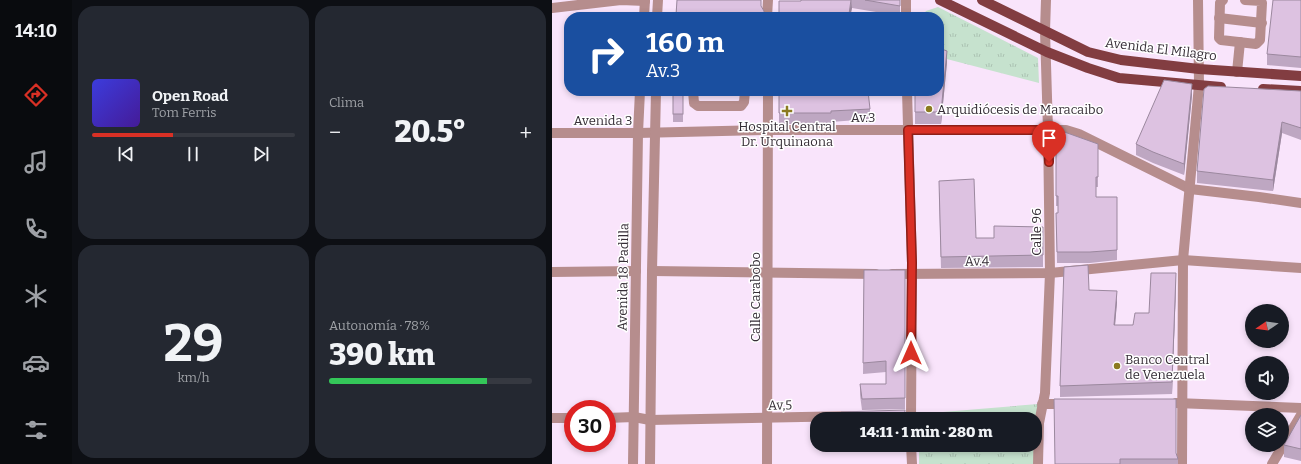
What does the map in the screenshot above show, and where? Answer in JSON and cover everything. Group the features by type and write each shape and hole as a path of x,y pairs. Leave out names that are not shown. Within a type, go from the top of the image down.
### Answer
{"main road":[{"path":"940,0 1047,52 1119,78 1230,87"},
{"name":"Avenida El Milagro","path":"982,0 1088,52 1121,60 1199,69 1301,76"},
{"path":"1254,89 1301,91"}],"street":[{"path":"552,8 621,0 645,0 644,12"},
{"path":"657,12 658,0"},
{"path":"767,12 768,0"},
{"path":"906,0 906,12"},
{"name":"Calle 96","path":"1038,464 1039,423 1045,393 1050,273 1047,52 1045,31 1046,0"},
{"path":"1182,464 1183,260 1199,69 1198,0"},
{"path":"1223,0 1220,3 1218,18 1218,35 1220,40 1258,43 1260,40 1262,23 1262,2 1245,0"},
{"path":"1218,18 1262,23"},
{"path":"1237,72 1240,42"},
{"name":"Avenida 18 Padilla","path":"633,464 640,96"},
{"path":"650,464 656,96"},
{"path":"693,96 694,103 698,106 741,106 744,102 745,96"},
{"name":"Calle Carabobo","path":"768,96 768,464"},
{"path":"907,96 911,275 908,412"},
{"name":"Av.3","path":"654,133 769,130 1066,130 1079,134 1190,189 1301,203"},
{"name":"Avenida 3","path":"552,133 654,133"},
{"name":"Av.4","path":"652,271 911,275 1050,273 1183,260 1301,268"},
{"path":"552,272 636,271"},
{"path":"1166,403 1301,408"},
{"path":"1042,404 1081,404"},
{"path":"1272,464 1301,415"},
{"path":"552,418 564,418"},
{"name":"Av,5","path":"616,418 650,420 810,418"},
{"path":"912,452 912,464"}],"green space":[{"path":"938,7 1038,58 1039,83 944,58 944,12 925,12"},
{"path":"1038,404 1038,412 943,412"},
{"path":"919,452 1038,452 1038,464 919,464"}],"building":[{"path":"677,0 761,0 761,6 764,11 764,12 676,12"},
{"path":"851,0 849,12 779,12 779,1"},
{"path":"865,0 900,0 900,6"},
{"path":"1273,0 1301,0 1301,57 1267,54"},
{"path":"944,50 947,51 944,82"},
{"path":"1164,80 1192,84 1184,164 1136,144"},
{"path":"1208,86 1301,91 1301,128 1282,122 1273,180 1197,171 1204,89"},
{"path":"673,96 683,96 683,114 673,114"},
{"path":"779,96 869,96 870,109 831,111 831,113 779,113"},
{"path":"915,96 943,96 941,112 915,112"},
{"path":"1056,129 1098,144 1098,177 1096,177 1096,197 1117,197 1117,250 1057,252 1056,213 1058,213 1058,196 1056,196"},
{"path":"974,179 976,238 994,238 994,226 1043,227 1043,255 941,257 939,181"},
{"name":"Banco Central de Venezuela","path":"1088,265 1089,290 1117,291 1114,325 1133,325 1135,313 1149,313 1151,273 1176,273 1172,382 1060,386 1064,267"},
{"path":"864,270 905,270 905,398 862,399 860,384 886,384 886,361 863,363"},
{"path":"1054,399 1176,399 1176,453 1178,459 1120,459 1120,464 1055,464"},
{"path":"905,410 905,412 841,412"},
{"path":"1301,415 1301,449 1289,446 1289,436"}],"place":[{"name":"Arquidiócesis de Maracaibo","path":"929,109"},
{"name":"Hospital Central Dr. Urquinaona","path":"787,111"},
{"name":"Banco Central de Venezuela","path":"1117,366"}],"route":[{"path":"911,353 912,263 908,130 1048,130 1049,162"}]}
